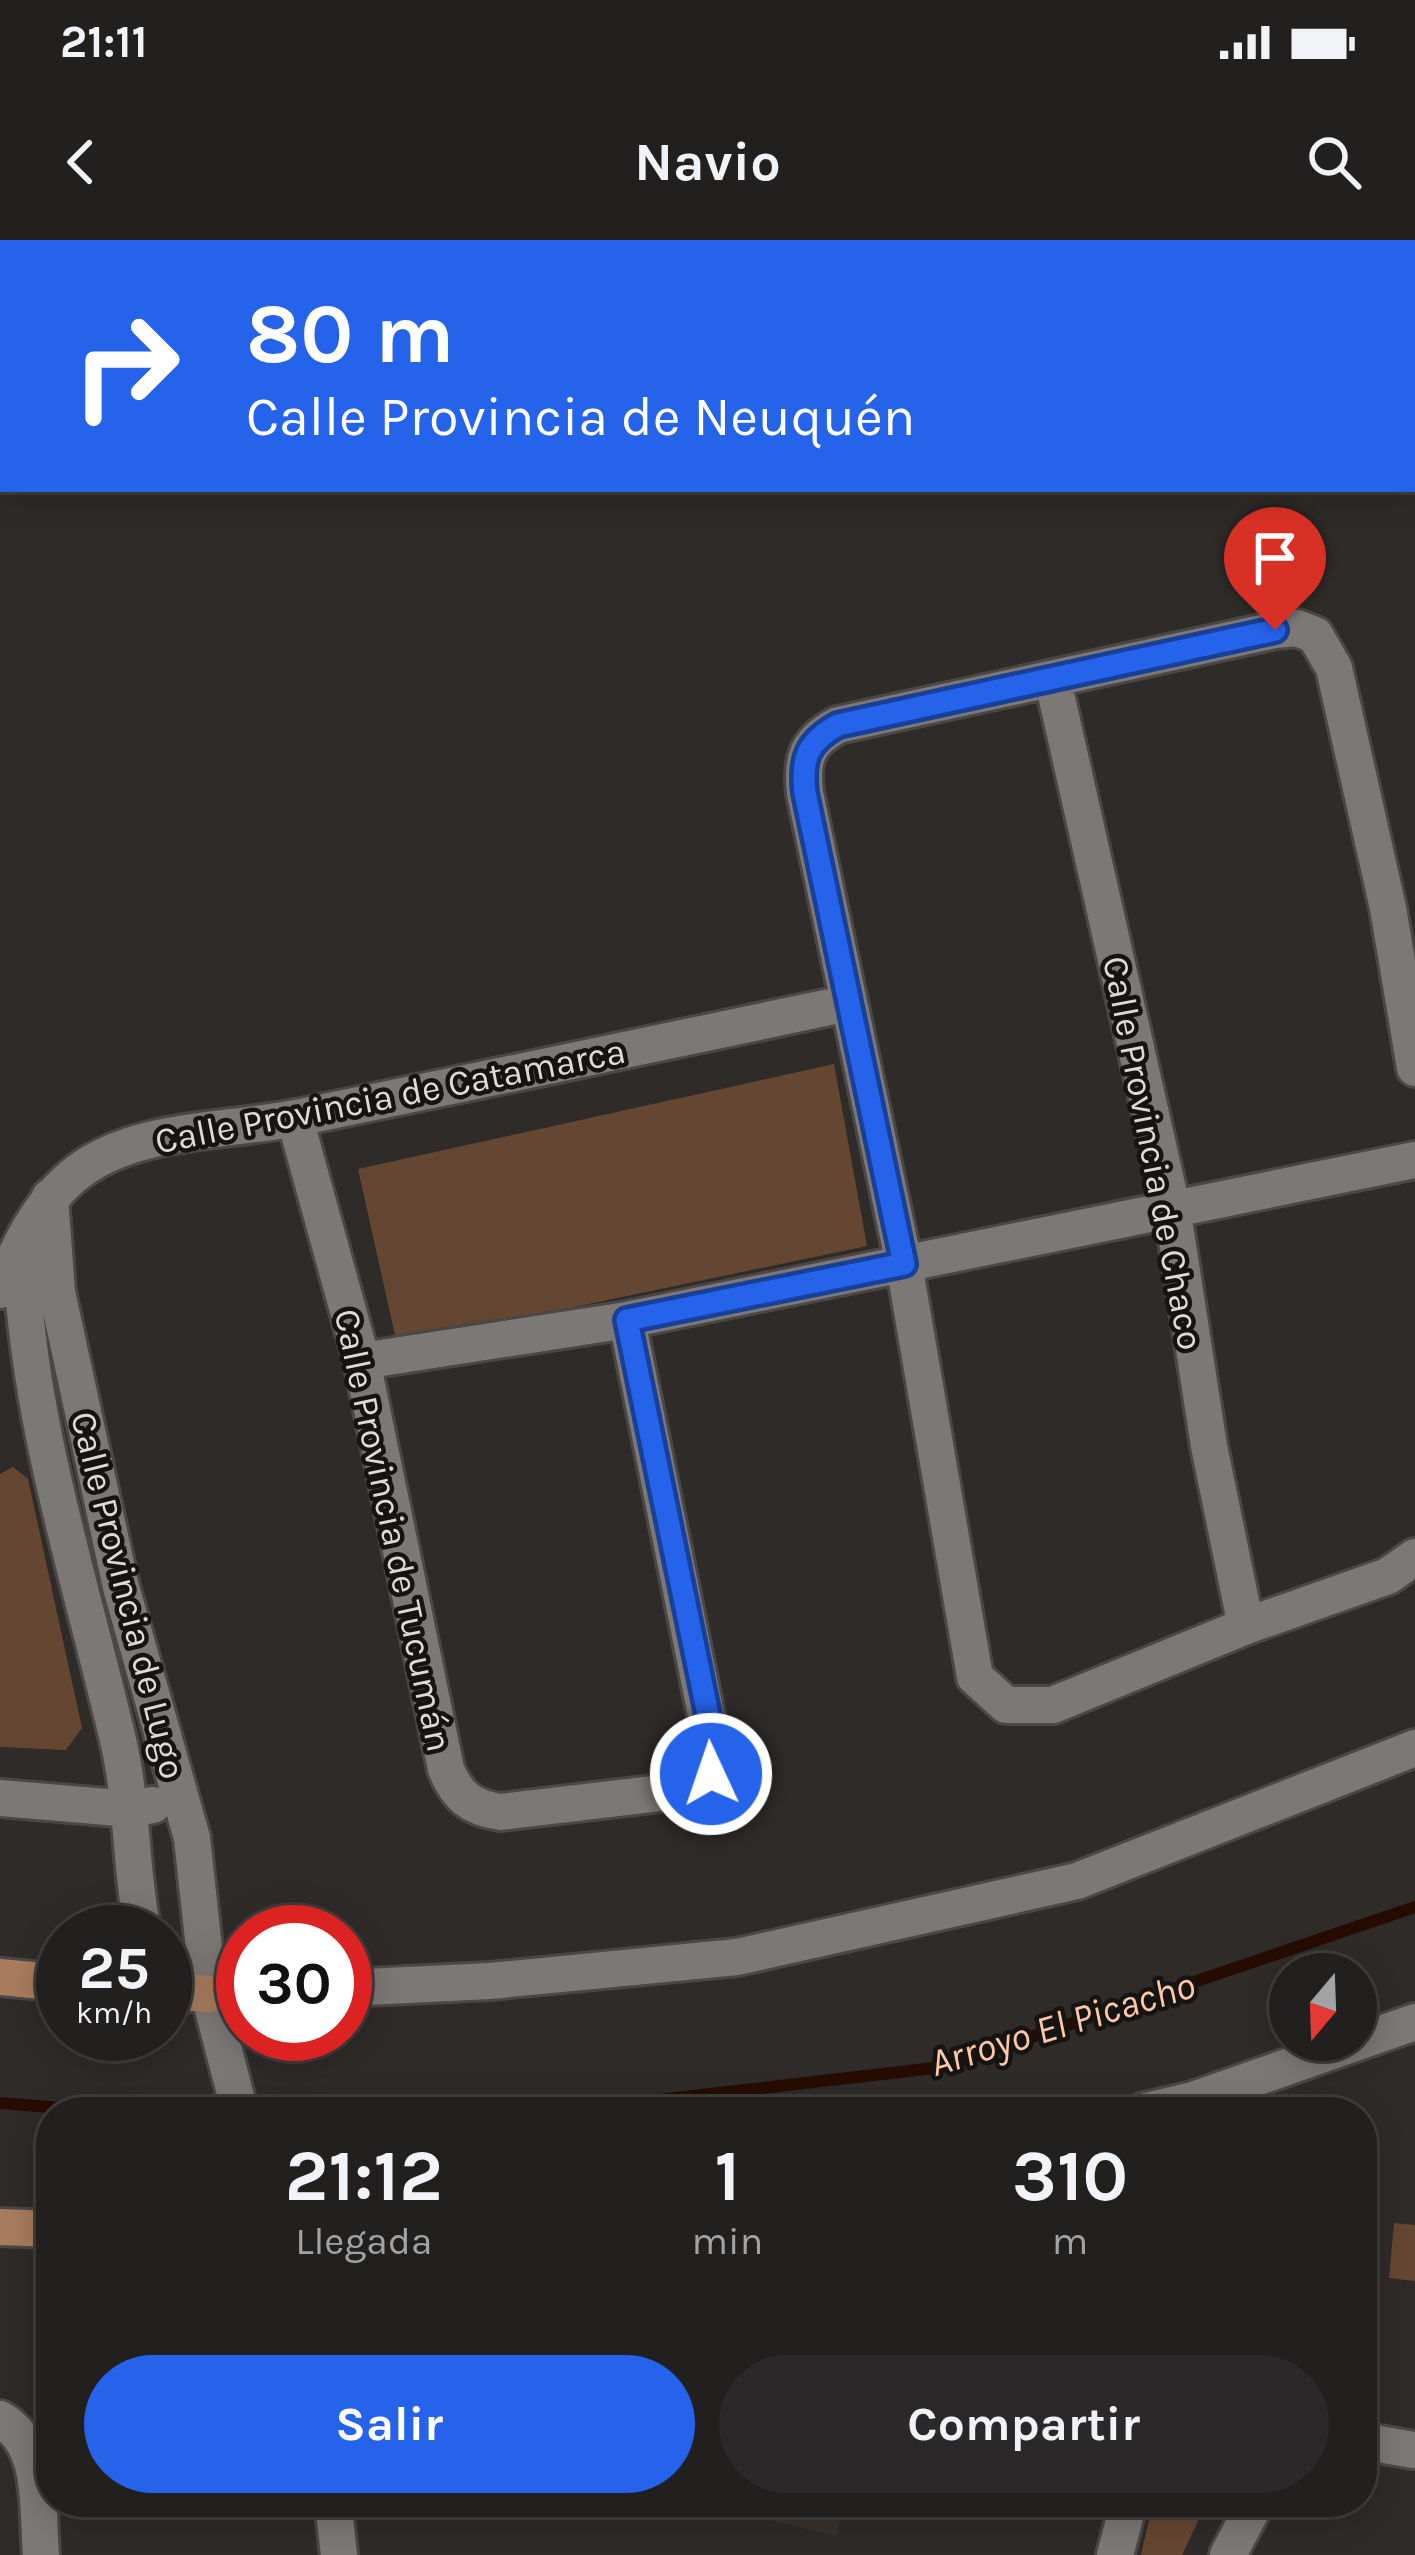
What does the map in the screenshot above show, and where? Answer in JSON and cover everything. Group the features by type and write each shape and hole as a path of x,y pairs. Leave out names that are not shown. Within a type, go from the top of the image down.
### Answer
{"main road":[{"path":"0,1977 36,1980"},
{"path":"0,2227 36,2228"}],"street":[{"path":"1415,1068 1388,908 1339,690 1326,647 1316,635 1297,628 1275,630 838,725 818,735 807,749 802,770 805,793 904,1264 975,1677 1006,1705 1053,1705 1246,1626 1388,1576 1415,1557"},
{"name":"Calle Provincia de Chaco","path":"1053,681 1172,1208 1209,1446 1246,1626"},
{"name":"Calle Provincia de Catamarca","path":"0,1290 20,1243 50,1197 88,1165 130,1145 295,1119 849,1003"},
{"name":"Calle Provincia de Tucumán","path":"295,1119 362,1361 446,1768 454,1788 470,1804 501,1812 678,1791 699,1786 711,1774 715,1760 627,1320"},
{"path":"362,1361 627,1320 1415,1160"},
{"name":"Calle Provincia de Lugo","path":"50,1197 57,1292 121,1587 192,1838 216,1947"},
{"name":"Calle Provincia de Lugo","path":"20,1243 27,1359 118,1743 139,1905"},
{"path":"79,1593 121,1587"},
{"path":"372,1987 490,1981 737,1957 1077,1881 1415,1748"},
{"path":"0,1798 130,1809 180,1799"},
{"path":"1201,2097 1415,2022"},
{"name":"Calle Provincia de Lugo","path":"225,2061 236,2097"},
{"path":"0,2419 17,2429 34,2468 36,2493"},
{"path":"1377,2444 1413,2450"},
{"path":"38,2517 41,2555"},
{"path":"335,2517 339,2555"},
{"path":"1115,2555 1126,2517"},
{"path":"1228,2555 1248,2517"}],"shaded area":[{"path":"834,1064 867,1246 397,1344 358,1169"},
{"path":"13,1467 28,1479 82,1728 66,1750 0,1747 0,1474"},
{"path":"1394,2223 1415,2225 1415,2281 1389,2278"},
{"path":"755,2517 841,2517 837,2536"},
{"path":"1150,2517 1200,2517 1182,2555 1141,2555"}],"waterway":[{"name":"Arroyo El Picacho","path":"684,2097 943,2067 1415,1907"},
{"name":"Arroyo El Picacho","path":"0,2103 36,2106"}],"route":[{"path":"711,1774 713,1739 627,1320 904,1264 805,793 802,770 807,749 818,735 838,725 1275,630"}]}
